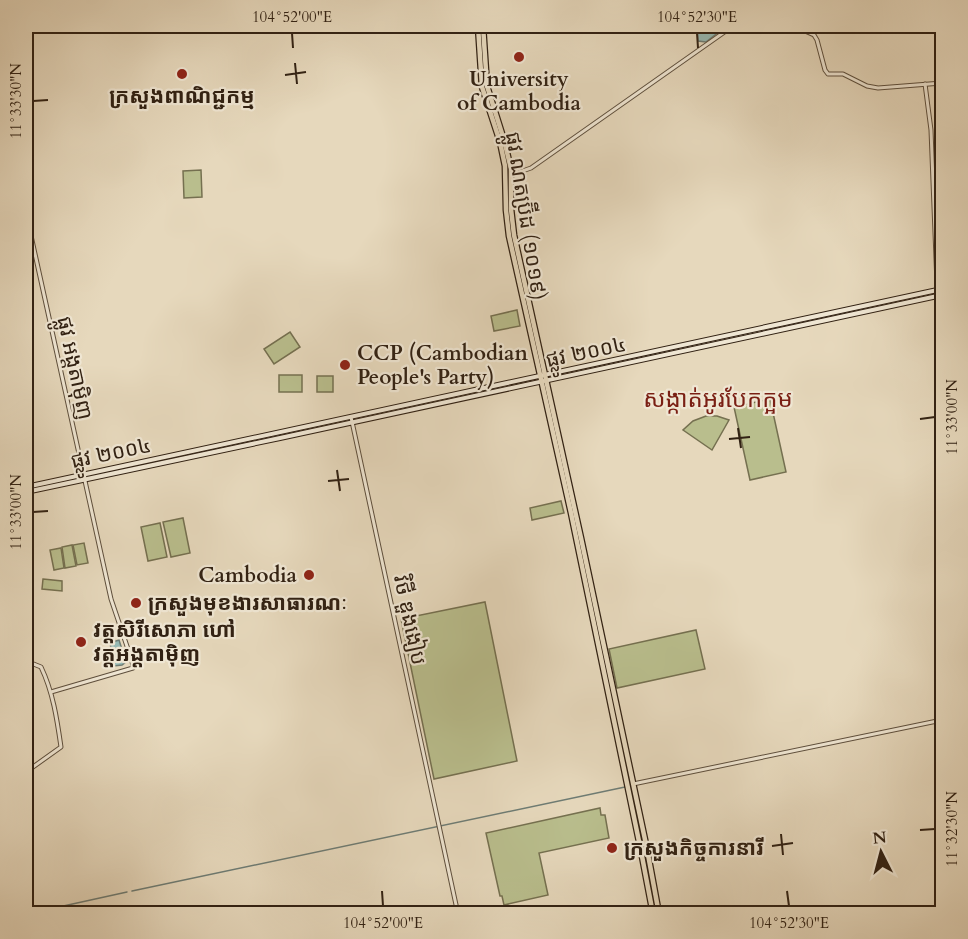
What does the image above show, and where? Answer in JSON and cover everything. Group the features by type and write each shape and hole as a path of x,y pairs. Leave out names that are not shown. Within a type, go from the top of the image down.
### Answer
{"main road":[{"name":"ផ្លូវ ណតប្រ៊ីដ (១០១៩)","path":"478,26 482,87 508,175"},
{"name":"ផ្លូវ ណតប្រ៊ីដ (១០១៩)","path":"483,26 487,86 507,152 507,222 630,785"},
{"name":"ផ្លូវ ២០០៤","path":"26,490 84,480 940,293"},
{"name":"ផ្លូវ ២០០៤","path":"26,490 83,474 352,420"},
{"path":"630,785 653,914"},
{"path":"630,785 659,914"}],"street":[{"path":"508,175 531,168 733,26"},
{"path":"803,26 805,31 814,35 817,40 828,74 843,74 867,86 878,88 942,82"},
{"path":"26,32 26,59"},
{"path":"925,84 931,130 940,293"},
{"name":"ផ្លូវ អង្តតាម៉ិញ","path":"26,213 111,599 133,668 51,692"},
{"name":"វិថី ឌួងងៀប","path":"352,420 458,914"},
{"path":"26,661 42,667 51,692 61,747 26,772"},
{"path":"630,785 942,720"}],"green space":[{"path":"201,170 202,197 184,198 183,171"},
{"path":"517,310 520,326 494,331 491,316"},
{"path":"290,332 300,347 274,364 264,349"},
{"path":"279,375 302,375 302,392 279,392"},
{"path":"317,376 333,376 333,392 317,392"},
{"path":"770,399 786,472 750,480 734,407"},
{"path":"706,416 717,416 729,420 712,450 683,430 693,421"},
{"path":"561,501 564,513 532,520 530,508"},
{"path":"183,518 190,553 171,557 163,522"},
{"path":"160,523 167,557 148,561 141,527"},
{"path":"84,543 88,563 77,565 73,545"},
{"path":"72,545 76,566 65,568 62,547"},
{"path":"61,548 64,568 54,570 50,550"},
{"path":"43,579 62,581 62,591 42,589"},
{"path":"485,602 517,761 434,779 401,619"},
{"path":"696,630 705,669 617,688 609,649"},
{"path":"600,808 601,815 605,815 609,838 539,853 548,895 504,905 486,833"}],"water":[{"path":"697,26 716,26 720,31 706,42 698,41"},
{"path":"119,640 126,662 114,666 110,643"}],"waterway":[{"path":"132,891 625,787"},
{"path":"27,914 127,892"}],"place":[{"name":"University of Cambodia","path":"519,57"},
{"name":"ក្រសួងពាណិជ្ជកម្ម","path":"182,74"},
{"name":"CCP (Cambodian People's Party)","path":"345,365"},
{"name":"Cambodia","path":"309,575"},
{"name":"ក្រសួងមុខងារសាធារណៈ","path":"136,603"},
{"name":"វត្តសិរីសោភា ហៅ វត្តអង្តតាម៉ិញ","path":"81,642"},
{"name":"ក្រសួងកិច្ចការនារី","path":"612,848"}],"district":[{"name":"សង្កាត់អូរបែកក្អម","path":"718,399"}]}
